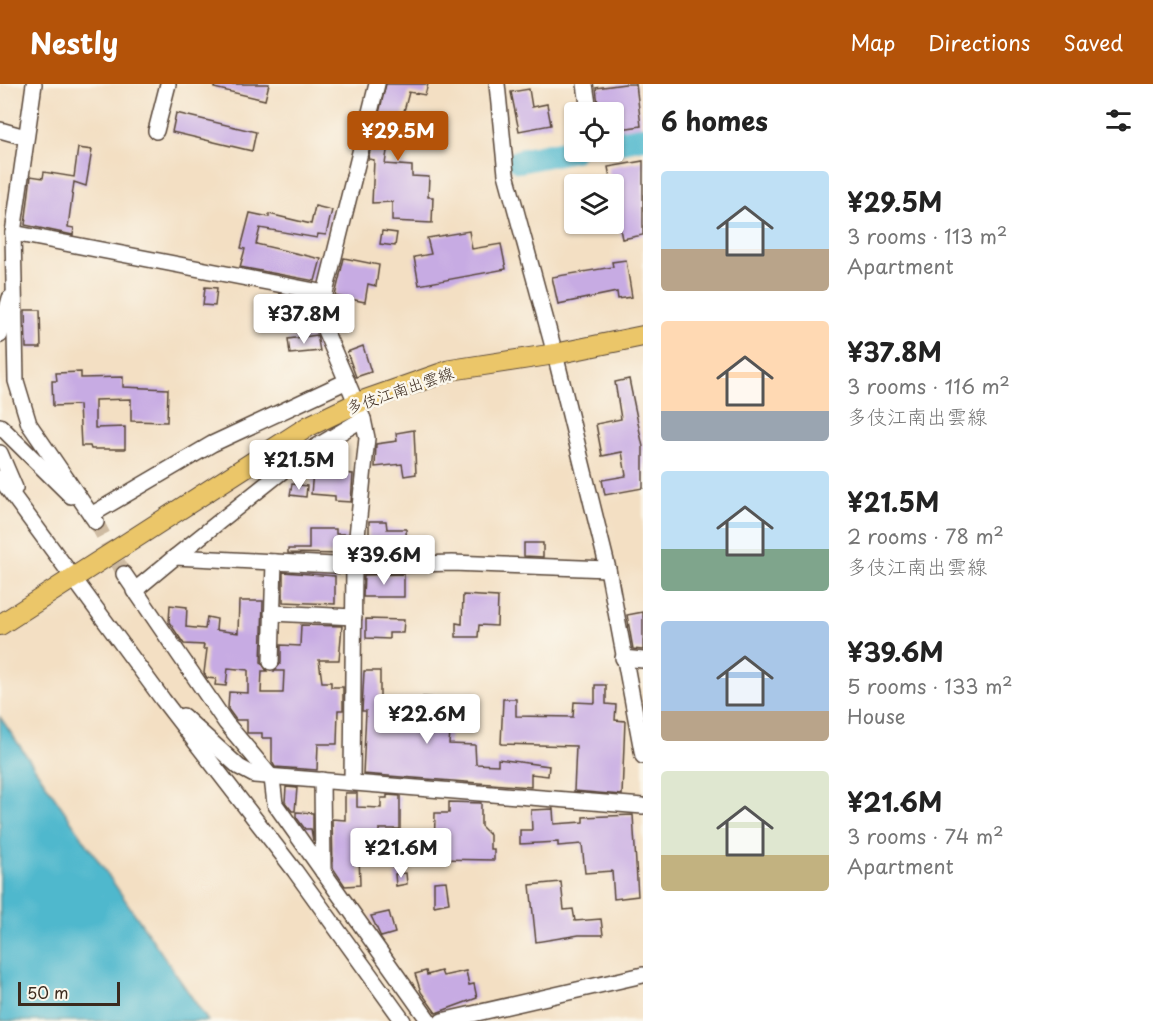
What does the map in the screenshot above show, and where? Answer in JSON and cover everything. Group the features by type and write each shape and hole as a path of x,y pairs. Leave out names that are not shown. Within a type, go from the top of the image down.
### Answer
{"main road":[{"name":"多伎江南出雲線","path":"0,625 309,426 360,411 451,370 555,354 643,336"}],"street":[{"path":"0,426 96,522 29,424 16,381 13,233 34,84"},
{"path":"156,131 168,84"},
{"path":"352,782 354,566 367,438 360,411 324,328 325,293 377,84"},
{"path":"497,84 506,174 555,354 608,569 643,756"},
{"path":"585,84 588,102"},
{"path":"0,130 25,137"},
{"path":"13,233 325,293"},
{"path":"0,335 15,281"},
{"path":"91,515 213,444 347,381"},
{"path":"134,591 360,411"},
{"path":"0,453 25,512"},
{"path":"0,478 163,700 295,871 403,1021"},
{"path":"175,557 354,566 452,563 608,569"},
{"path":"271,662 274,562"},
{"path":"124,574 226,723 272,778 274,804 429,1021"},
{"path":"272,613 354,616"},
{"path":"623,658 643,660"},
{"path":"163,700 203,732 239,767 254,774 272,778 352,782 643,806"},
{"path":"322,780 323,872"},
{"path":"442,1021 489,1016 643,975"}],"water":[{"path":"0,717 208,1021 0,1021"}],"building":[{"path":"215,84 269,84 265,100 214,88"},
{"path":"386,84 428,84 425,95 409,92 398,134 390,132 385,164 412,166 412,176 429,177 428,197 433,197 432,223 392,221 392,202 372,203 374,160 368,159"},
{"path":"636,84 641,126 624,129 624,102 598,102 596,88"},
{"path":"529,89 532,107 547,104 551,125 519,131 511,92"},
{"path":"176,113 256,132 252,151 172,132"},
{"path":"78,148 92,150 86,186 74,182 68,227 74,228 73,235 25,225 31,176 43,178 44,172 74,177"},
{"path":"643,161 643,235 622,239 621,234 624,234 624,174 609,174 608,167"},
{"path":"315,206 332,210 326,235 318,234 317,238 260,228 256,244 321,259 315,281 240,267 245,249 241,248 250,213 269,217 269,214 311,224"},
{"path":"382,231 397,233 395,246 380,244"},
{"path":"469,231 472,249 501,244 506,269 419,285 414,257 431,254 427,238"},
{"path":"344,258 379,265 376,286 368,284 365,302 335,296"},
{"path":"626,260 632,297 618,299 617,292 558,304 552,277 613,267 612,262"},
{"path":"205,287 217,288 215,306 203,305"},
{"path":"279,294 306,299 306,317 280,317"},
{"path":"25,310 40,310 41,348 26,348"},
{"path":"317,335 320,351 290,354 288,339"},
{"path":"363,346 371,372 356,377 347,352"},
{"path":"81,372 81,378 123,377 123,387 168,389 167,422 131,421 131,399 95,400 95,428 125,427 125,449 91,449 90,446 81,446 79,405 53,406 52,381 57,381 56,373"},
{"path":"629,379 643,447 643,488 605,495 602,480 626,476 622,452 602,456 596,424 621,419 615,382"},
{"path":"414,430 416,474 404,476 402,464 375,467 376,444 397,441 396,433"},
{"path":"313,471 353,474 351,502 335,501 335,496 311,494"},
{"path":"292,484 307,486 306,497 290,495"},
{"path":"369,521 386,521 387,529 406,529 407,553 369,556"},
{"path":"309,529 336,529 336,534 347,534 345,554 288,553 288,549 309,549"},
{"path":"524,543 543,543 543,557 524,556"},
{"path":"283,572 335,576 335,604 283,602"},
{"path":"404,574 404,597 363,597 364,575"},
{"path":"463,595 498,597 497,626 479,625 478,637 456,637 456,623 462,624"},
{"path":"239,601 263,601 261,662 267,671 262,671 261,693 283,693 284,671 274,671 281,663 281,645 300,646 301,625 342,626 339,660 319,660 322,682 331,682 331,687 343,687 343,710 338,710 337,744 318,744 317,770 275,767 272,762 272,738 262,738 262,733 247,733 247,720 236,720 228,709 229,692 248,693 248,670 228,668 226,686 215,685 216,679 207,678 204,673 207,649 203,649 204,645 184,644 169,622 170,605 187,607 186,627 205,629 207,617 217,619 216,630 238,633"},
{"path":"643,612 643,650 633,649 627,615"},
{"path":"366,619 404,620 403,633 389,633 389,639 366,638"},
{"path":"364,671 380,671 380,697 383,697 383,709 422,710 423,697 437,698 436,707 452,708 449,744 475,745 476,764 498,765 498,759 549,766 548,776 531,774 531,787 363,774 366,711 362,711"},
{"path":"595,685 606,685 606,704 616,705 615,720 625,721 622,795 574,791 576,746 501,744 503,699 516,699 516,716 573,717 574,702 595,703"},
{"path":"286,787 297,788 295,811 292,811 285,802"},
{"path":"345,793 357,793 357,807 381,808 381,798 387,798 387,795 400,796 400,829 379,829 379,837 370,837 370,856 359,855 360,885 345,886 333,868 332,819 345,820"},
{"path":"449,802 481,803 481,826 490,835 490,849 494,849 494,860 434,859 435,813 449,813"},
{"path":"553,809 554,824 583,822 583,817 633,815 638,896 614,899 612,871 585,873 582,844 558,846 558,842 520,844 520,830 532,830 531,810"},
{"path":"296,812 313,813 313,841 311,829 305,829 296,817"},
{"path":"402,833 414,833 414,850 402,850"},
{"path":"406,873 407,884 396,886 395,874"},
{"path":"446,881 449,903 434,906 434,882"},
{"path":"561,882 564,910 573,909 575,921 601,919 603,935 579,935 536,942 530,885"},
{"path":"389,912 395,933 381,937 371,916"},
{"path":"426,971 427,975 441,971 443,976 466,971 469,985 474,984 477,998 436,1013 421,992 415,974"}],"waterway":[{"path":"624,141 643,137"},
{"path":"519,161 564,152"}],"tunnel":[{"path":"96,522 124,574"}]}
